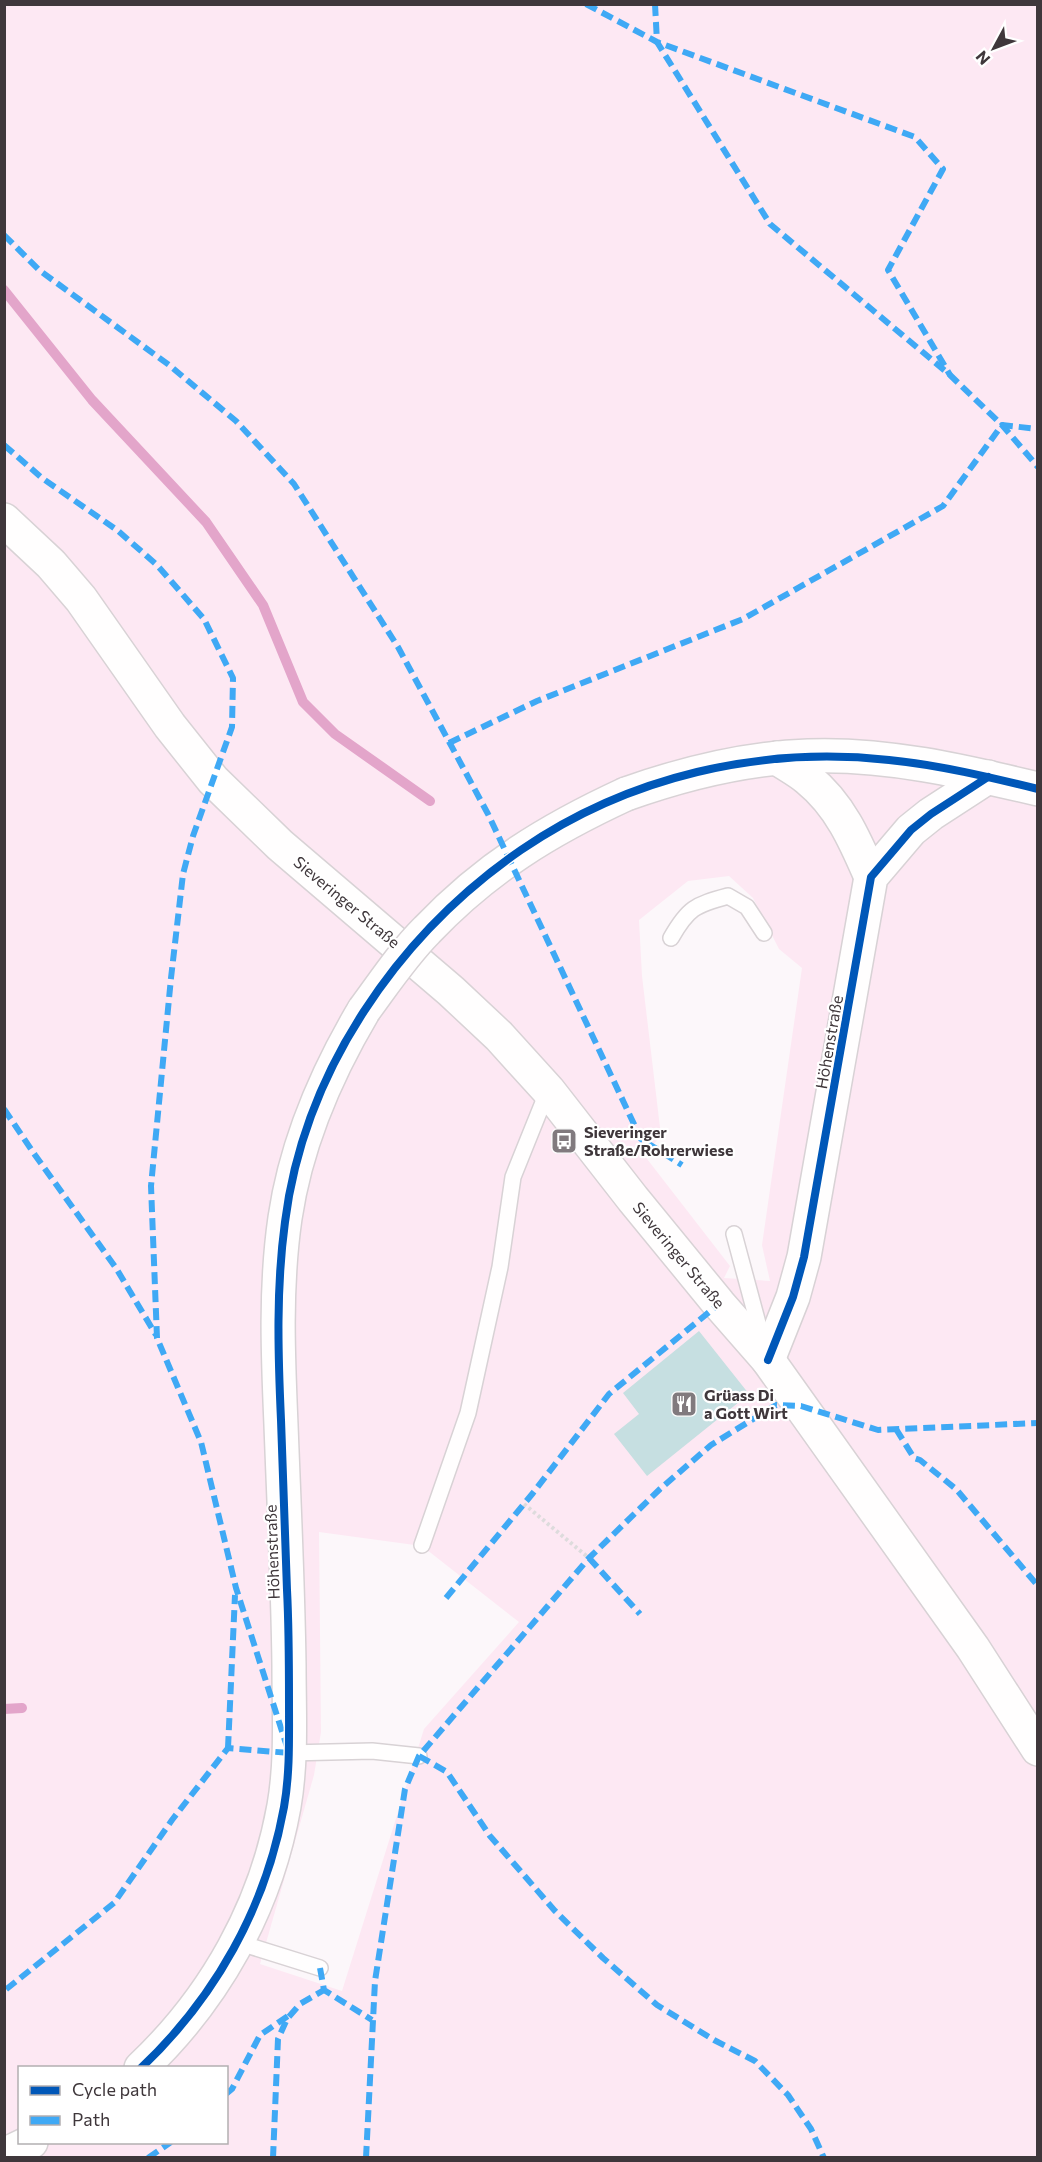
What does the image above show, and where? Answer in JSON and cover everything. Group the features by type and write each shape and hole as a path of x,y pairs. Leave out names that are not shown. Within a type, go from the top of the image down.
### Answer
{"street":[{"name":"Sieveringer Straße","path":"4,520 51,564 81,599 170,726 213,780 279,845 451,991 499,1036 548,1090 633,1199 768,1360 973,1648 1038,1749"},
{"path":"777,758 809,756 889,760 934,766 1038,789"},
{"path":"777,758 807,777 843,816 871,877 911,830 931,814 988,777"},
{"name":"Höhenstraße","path":"142,2066 184,2024 222,1970 253,1911 276,1842 284,1805 289,1753 288,1619 278,1345 281,1255 290,1191 308,1127 330,1070 364,1010 405,955 426,931 474,885 501,864 551,831 626,794 670,778 698,771 777,758"},
{"name":"Höhenstraße","path":"768,1360 793,1297 804,1257 871,877"},
{"path":"4,2155 28,2144"}],"lane":[{"path":"671,938 683,917 702,903 728,896 747,907 764,933"},
{"path":"422,1545 468,1413 500,1267 513,1177 548,1090"},
{"path":"734,1234 768,1360"},
{"path":"289,1753 372,1751 419,1756"},
{"path":"237,1942 320,1968"}],"path":[{"path":"524,1504 589,1558"}],"shaded area":[{"path":"5,5 1037,5 1037,2157 5,2158","holes":["729,876 753,898 779,949 802,968 762,1245 770,1281 724,1278 730,1266 644,1155 661,1136 642,976 639,920 688,881","319,1532 422,1546 519,1622 424,1729 342,1991 260,1964 314,1775 321,1732"]}],"building":[{"name":"Grüass Di a Gott Wirt","path":"699,1331 749,1394 647,1476 614,1434 639,1414 623,1393"}],"waterway":[{"path":"4,290 92,400 206,522 263,605 303,702 335,734 430,801"},
{"path":"4,1709 22,1708"}],"marked path":[{"path":"586,4 657,42 915,137 943,169 888,270 950,375"},
{"path":"655,4 657,42 770,224 950,375 1002,425 1038,467"},
{"path":"4,235 39,270 169,365 236,421 294,484 398,647 488,814 641,1139 682,1165"},
{"path":"449,743 537,701 743,619 943,506 1002,425 1038,429"},
{"path":"4,445 42,478 117,530 157,565 204,619 233,678 232,727 193,836 183,874 171,978 151,1186 157,1338 201,1442 236,1588 289,1753 228,1748 172,1820 114,1903 4,1991"},
{"path":"4,1109 116,1268 156,1335"},
{"path":"446,1598 533,1493 609,1394 719,1304"},
{"path":"366,2158 375,1981 405,1789 419,1756 589,1558 660,1489 711,1445 776,1405 801,1406 878,1430 1038,1423"},
{"path":"896,1429 914,1458 920,1460 956,1489 1038,1586"},
{"path":"589,1558 640,1614"},
{"path":"228,1748 235,1595"},
{"path":"419,1756 447,1772 490,1836 555,1911 603,1958 657,2005 714,2040 755,2061 788,2095 811,2129 824,2158"},
{"path":"320,1968 324,1990 372,2020"},
{"path":"273,2158 278,2039 287,2019 300,2004 324,1990"},
{"path":"228,2092 232,2089 260,2035 288,2016"},
{"path":"148,2158 168,2144"}],"cycle path":[{"path":"143,2066 192,2012 234,1949 264,1880 276,1844 284,1807 289,1755 289,1675 279,1346 282,1247 296,1166 313,1112 336,1060 364,1011 397,965 435,923 476,884 521,850 563,824 651,785 697,772 744,763 792,758 841,757 926,765 1038,789"},
{"path":"768,1360 793,1297 804,1257 871,877 911,830 931,814 988,777"}],"place":[{"name":"Sieveringer Straße/Rohrerwiese","path":"564,1141"},
{"name":"Grüass Di a Gott Wirt","path":"684,1404"}]}
